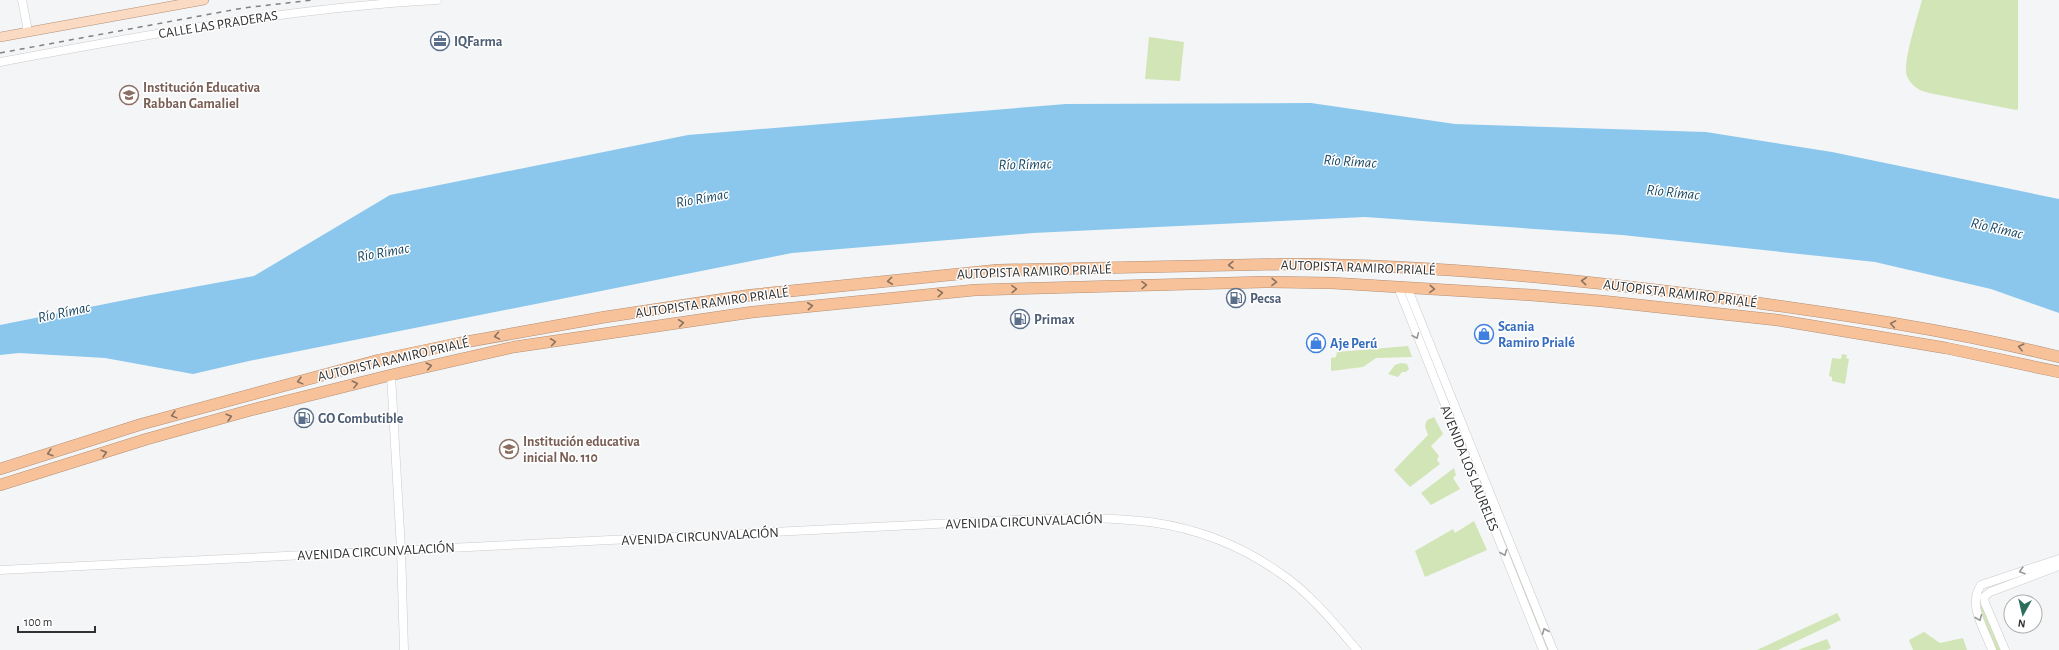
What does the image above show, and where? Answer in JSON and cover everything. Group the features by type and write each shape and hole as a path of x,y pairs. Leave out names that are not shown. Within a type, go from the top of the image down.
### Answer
{"highway":[{"name":"AUTOPISTA RAMIRO PRIALÉ","path":"0,469 142,424 385,359 460,342 605,317 751,295 998,270 1337,264 1457,270 1621,285 1817,311 2015,346 2059,357"},
{"path":"1171,284 1166,280 1165,274 1172,266"},
{"path":"1531,295 1537,291 1539,286 1538,281 1532,277"},
{"name":"AUTOPISTA RAMIRO PRIALÉ","path":"0,485 147,439 257,409 391,375 514,347 753,312 975,290 1265,282 1402,287 1602,300 1777,320 1925,344 2059,372"},
{"path":"391,375 392,368 398,362 441,351 460,342"}],"main road":[{"path":"0,31 26,29 171,0"},
{"path":"97,16 204,0"},
{"path":"0,37 26,29"}],"street":[{"path":"22,0 26,29"},
{"name":"CALLE LAS PRADERAS","path":"0,62 254,17 349,6 437,0"},
{"name":"AVENIDA LOS LAURELES","path":"1402,287 1543,650"},
{"name":"AVENIDA LOS LAURELES","path":"1402,287 1553,650"},
{"path":"391,375 401,549 404,650"},
{"name":"AVENIDA CIRCUNVALACIÓN","path":"0,570 401,549 1064,518 1120,518 1165,523 1204,534 1241,549 1286,577 1320,608 1357,650"},
{"path":"1992,650 1974,605 1976,592 1981,585 2059,559"},
{"path":"2005,650 1985,603 1984,597 1990,592 2059,566"}],"green space":[{"path":"1922,0 2018,0 2018,109 2016,110 1929,93 1922,91 1911,83 1907,76 1906,70 1908,50"},
{"path":"1149,37 1184,42 1180,81 1145,79"},
{"path":"1408,346 1412,357 1376,358 1363,367 1331,371 1331,358 1336,357 1337,352"},
{"path":"1842,354 1847,355 1846,358 1849,359 1845,384 1832,381 1832,377 1829,376 1832,358 1841,359"},
{"path":"1401,363 1407,364 1409,369 1406,372 1402,372 1398,377 1388,374 1395,365"},
{"path":"1451,412 1453,412 1549,650 1543,650"},
{"path":"1434,417 1443,434 1431,446 1439,456 1437,460 1440,464 1410,487 1394,470 1428,435 1425,426 1427,420"},
{"path":"1454,468 1456,475 1453,478 1460,489 1431,505 1421,493"},
{"path":"1474,521 1487,550 1425,577 1415,551 1453,529 1455,533"},
{"path":"1983,606 2001,650 1996,650 1979,607"},
{"path":"1837,613 1841,620 1778,650 1757,650"},
{"path":"1924,632 1940,643 1963,638 1967,650 1913,650 1909,640"},
{"path":"1827,639 1831,648 1827,650 1798,650"}],"water":[{"name":"Río Rímac","path":"1311,103 1455,124 1706,132 1832,152 2059,199 2059,313 1991,289 1875,262 1622,235 1365,217 1033,233 792,253 249,361 193,374 105,358 19,353 0,355 0,325 254,276 390,195 688,135 1066,104"}],"railway":[{"path":"0,53 243,8 313,0"}],"place":[{"name":"IQFarma","path":"440,41"},
{"name":"Institución Educativa Rabban Gamaliel","path":"129,95"},
{"name":"Pecsa","path":"1236,298"},
{"name":"Primax","path":"1020,319"},
{"name":"Scania Ramiro Prialé","path":"1484,334"},
{"name":"Aje Perú","path":"1316,343"},
{"name":"GO Combutible","path":"304,418"},
{"name":"Institución educativa inicial No. 110","path":"509,449"}]}
